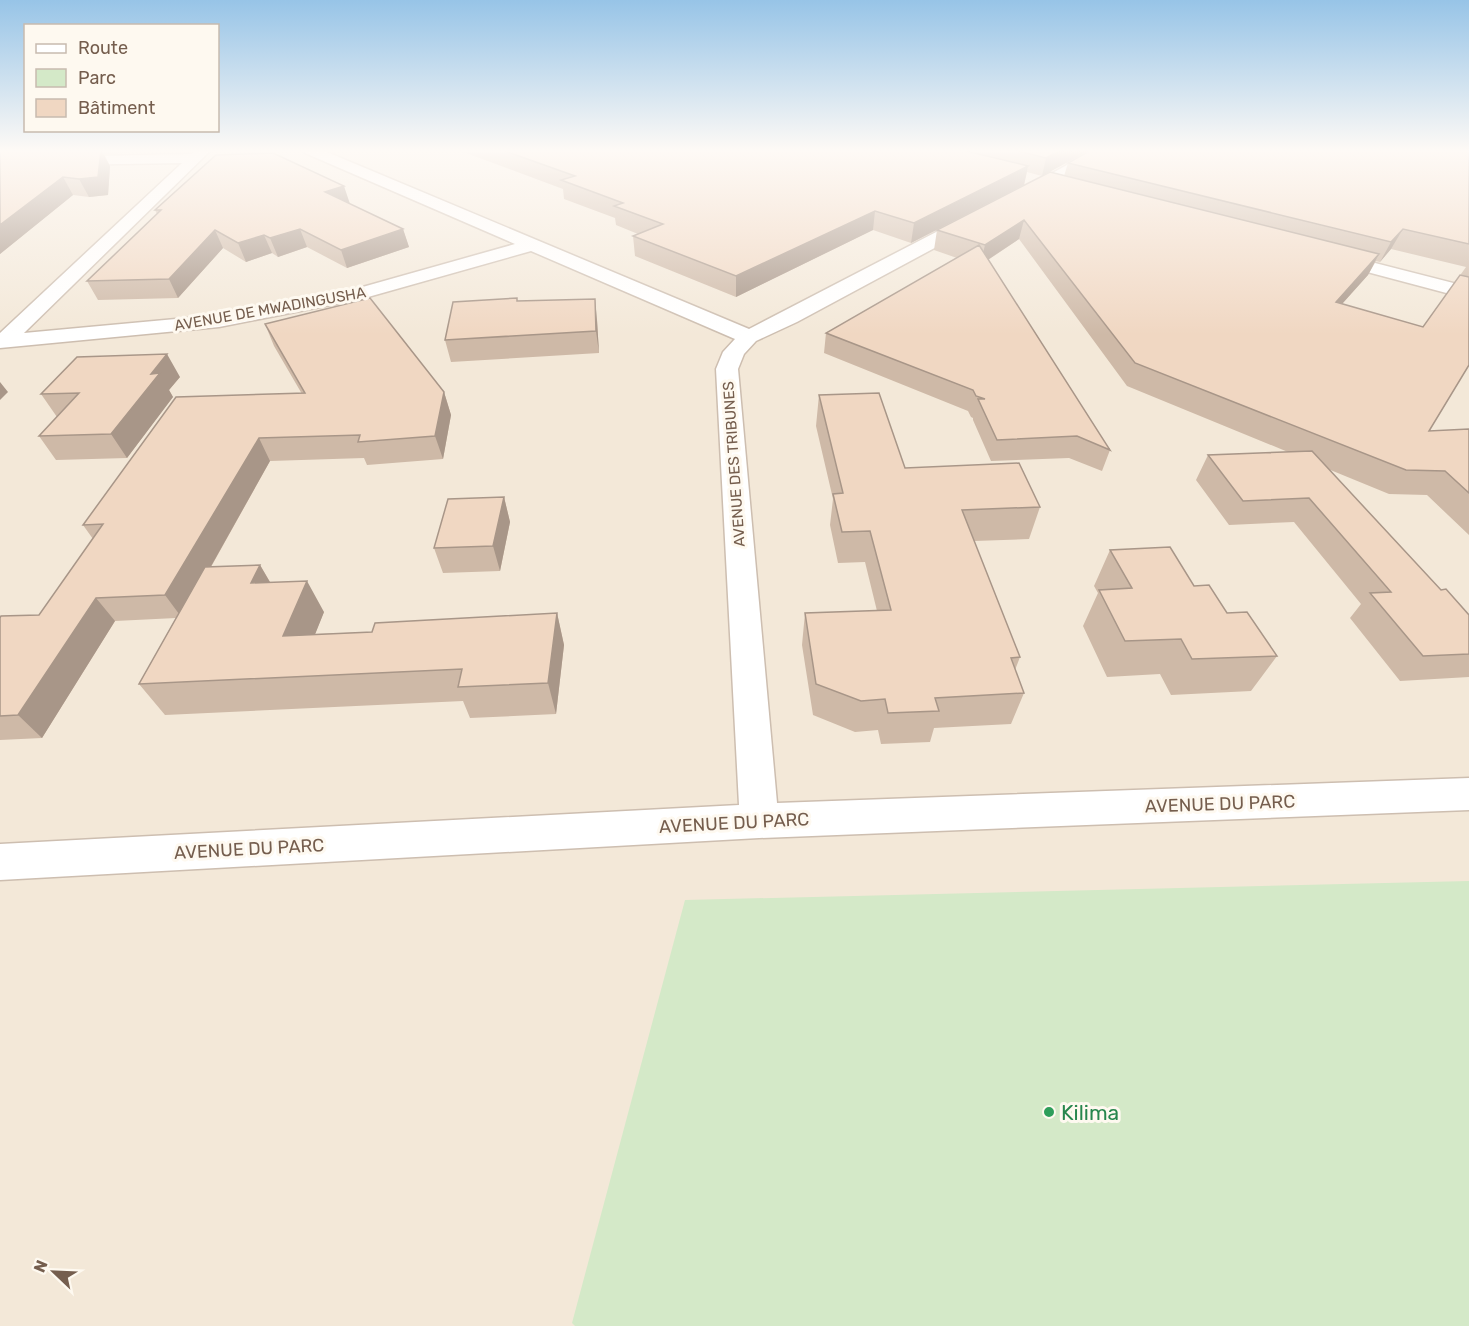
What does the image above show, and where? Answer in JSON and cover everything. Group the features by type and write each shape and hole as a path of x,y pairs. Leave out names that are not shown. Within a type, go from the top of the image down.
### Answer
{"street":[{"path":"1,342 138,212"},
{"path":"458,212 748,336 790,318 989,212"},
{"name":"AVENUE DE MWADINGUSHA","path":"1,342 219,321 301,306 420,278 535,244"},
{"path":"1308,251 1469,293"},
{"name":"AVENUE DES TRIBUNES","path":"748,336 734,352 727,369 759,821"},
{"name":"AVENUE DU PARC","path":"0,862 759,821 1469,794"}],"shaded area":[{"path":"0,212 1469,212 1469,1326 0,1326"}],"green space":[{"name":"Kilima","path":"1469,881 1469,1326 575,1326 572,1323 685,900"}],"building":[{"path":"0,212 17,212 0,225"},
{"path":"159,212 367,212 403,229 341,250 300,229 270,238 264,235 238,243 215,230 169,279 87,281"},
{"path":"630,212 873,212 736,276 633,236 663,224"},
{"path":"878,212 936,212 914,223"},
{"path":"972,212 1210,212 1379,254 1336,302 1423,327 1460,275 1469,277 1469,365 1429,431 1469,429 1469,493 1445,471 1406,470 1135,363 1024,220 985,245 937,230"},
{"path":"1268,212 1469,212 1469,244 1403,229 1391,242"},
{"path":"979,245 1110,450 1077,436 997,440 978,399 985,399 976,396 973,390 826,333"},
{"path":"370,298 444,392 435,436 358,442 360,435 259,438 165,595 96,598 18,715 0,716 1,616 39,615 103,524 83,525 176,397 305,393 265,324"},
{"path":"517,298 517,301 595,299 596,331 445,340 453,302"},
{"path":"167,354 151,374 160,373 111,434 39,436 79,393 41,394 77,357"},
{"path":"879,393 905,468 1019,463 1040,507 962,510 1020,657 1011,658 1024,693 935,698 939,711 888,713 885,699 861,701 816,684 805,613 891,610 870,531 842,532 833,494 843,493 819,395"},
{"path":"1312,451 1441,590 1446,589 1469,615 1469,654 1423,656 1370,593 1391,592 1309,498 1243,501 1208,455"},
{"path":"504,497 493,546 434,548 448,499"},
{"path":"1170,547 1194,586 1209,585 1227,613 1247,612 1277,656 1192,659 1181,639 1125,641 1099,590 1132,588 1110,550"},
{"path":"260,565 251,583 307,581 283,636 372,632 375,623 557,613 548,683 458,687 462,669 139,684 205,567"}],"place":[{"name":"Kilima","path":"1049,1112"}]}
